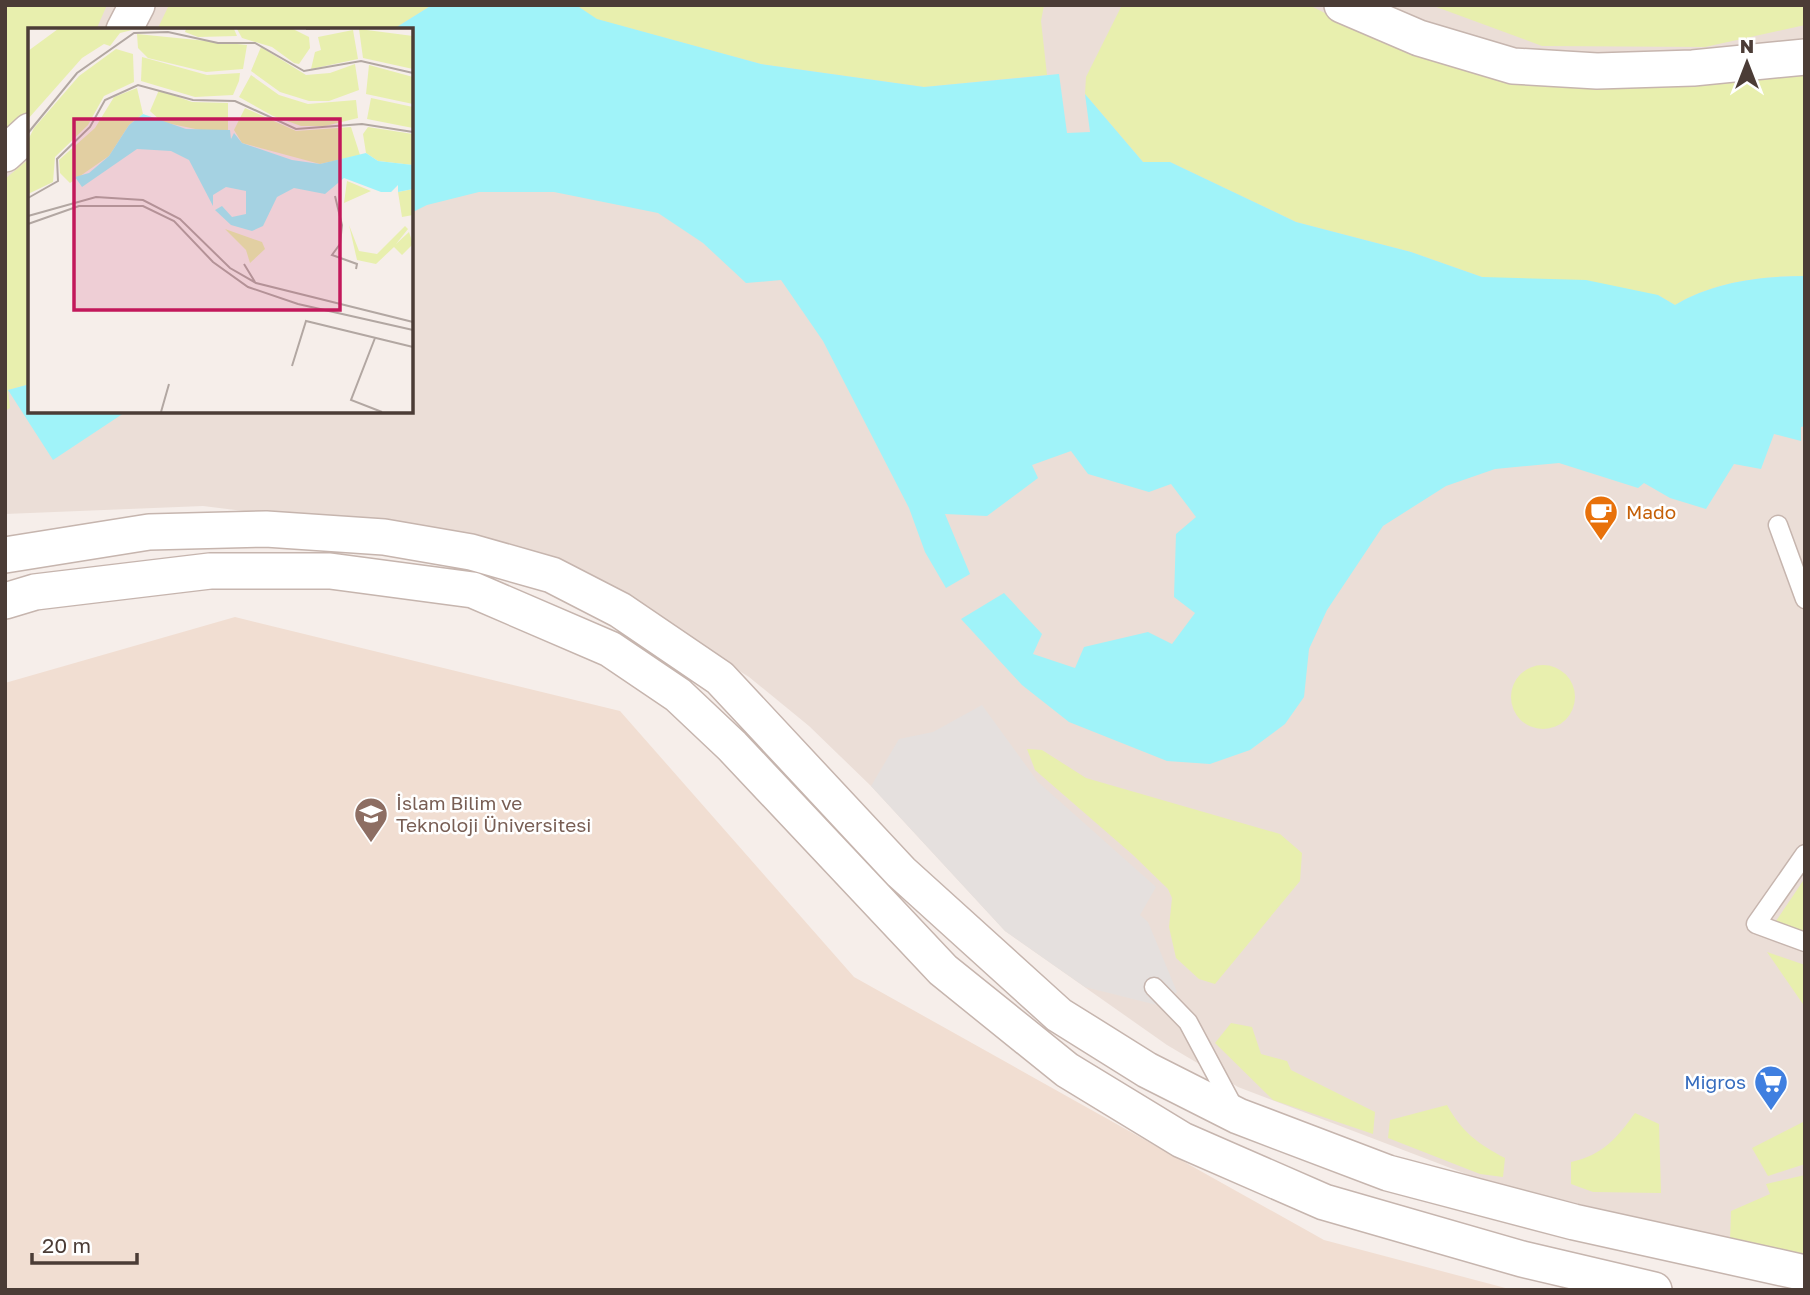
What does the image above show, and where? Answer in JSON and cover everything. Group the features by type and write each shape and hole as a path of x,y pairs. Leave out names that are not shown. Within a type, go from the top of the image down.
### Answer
{"street":[{"path":"125,28 137,5"},
{"path":"1342,5 1419,38 1513,66 1597,71 1693,68 1805,57"},
{"path":"5,154 28,133"},
{"path":"5,555 149,533 267,529 384,537 471,552 552,575 620,610 720,678 901,872 1059,1015 1147,1070 1238,1116 1388,1173 1574,1222 1805,1273"},
{"path":"5,601 35,592 210,571 330,571 473,590 610,649 678,695 732,746 943,970 1067,1070 1182,1140 1324,1202 1522,1259 1654,1290"}],"lane":[{"path":"1778,525 1805,598"},
{"path":"1805,854 1756,924 1805,942"},
{"path":"1154,987 1188,1022 1238,1116"}],"shaded area":[{"path":"5,5 1805,5 1805,1259 1482,1180 1238,1087 1167,1045 1005,931 871,786 809,726 749,677 611,590 340,523 203,506 5,514"},
{"name":"İslam Bilim ve Teknoloji Üniversitesi","path":"235,617 620,711 854,977 1324,1240 1513,1290 5,1290 5,683"},
{"path":"982,705 1038,782 1156,887 1140,915 1148,922 1177,992 1161,1006 1085,987 1005,931 871,786 899,739 933,732"}],"green space":[{"path":"5,5 107,5 97,28 28,28 28,111 5,133"},
{"path":"169,5 432,5 395,28 158,28"},
{"path":"576,5 1044,5 1041,21 1047,75 924,87 761,64 596,19"},
{"path":"1122,5 1309,5 1382,42 1448,59 1805,70 1805,276 1738,282 1705,291 1675,305 1658,295 1482,277 1411,252 1296,222 1170,162 1143,162 1085,94 1086,77"},
{"path":"1431,5 1805,5 1805,25 1705,47 1542,46"},
{"path":"28,160 28,385 8,390 10,408 5,411 5,179"},
{"path":"1537,665 1549,665 1566,674 1573,685 1573,709 1566,720 1549,729 1537,729 1525,724 1516,715 1511,703 1511,691 1516,679 1525,670"},
{"path":"1027,749 1042,750 1086,778 1280,834 1302,853 1300,881 1215,984 1199,979 1176,958 1169,927 1172,898 1168,889 1035,770"},
{"path":"1805,878 1805,933 1774,924"},
{"path":"1767,952 1805,965 1805,1007"},
{"path":"1231,1023 1252,1027 1261,1054 1287,1061 1291,1070 1375,1112 1373,1134 1273,1100 1215,1043"},
{"path":"1447,1105 1472,1136 1505,1158 1503,1177 1480,1174 1388,1138 1390,1120"},
{"path":"1635,1113 1659,1124 1661,1193 1593,1192 1571,1184 1571,1162 1601,1150"},
{"path":"1805,1121 1805,1164 1768,1176 1752,1148"},
{"path":"1805,1175 1805,1259 1730,1241 1731,1211 1770,1194 1766,1184"}],"water":[{"path":"432,5 576,5 597,19 761,64 924,87 1059,74 1067,133 1090,132 1085,94 1143,162 1170,162 1296,222 1411,252 1482,277 1586,280 1658,295 1675,305 1705,291 1738,282 1805,276 1805,426 1801,427 1801,441 1774,434 1761,469 1734,464 1706,509 1670,498 1644,483 1638,488 1559,463 1495,469 1446,486 1383,526 1327,610 1309,649 1304,697 1285,724 1250,750 1210,764 1167,761 1069,722 1022,685 961,619 1004,593 1042,634 1033,654 1075,668 1084,647 1148,632 1172,644 1195,613 1174,597 1176,534 1196,517 1171,484 1149,492 1088,474 1071,451 1032,465 1038,478 987,516 945,514 970,574 946,588 925,552 909,508 823,341 781,280 746,283 703,243 658,213 554,192 479,192 427,205 413,212 413,28 395,28"},
{"path":"28,385 28,413 124,413 53,460 8,390"}],"place":[{"name":"Mado","path":"1601,542"},
{"name":"İslam Bilim ve Teknoloji Üniversitesi","path":"371,844"},
{"name":"Migros","path":"1771,1112"}]}
